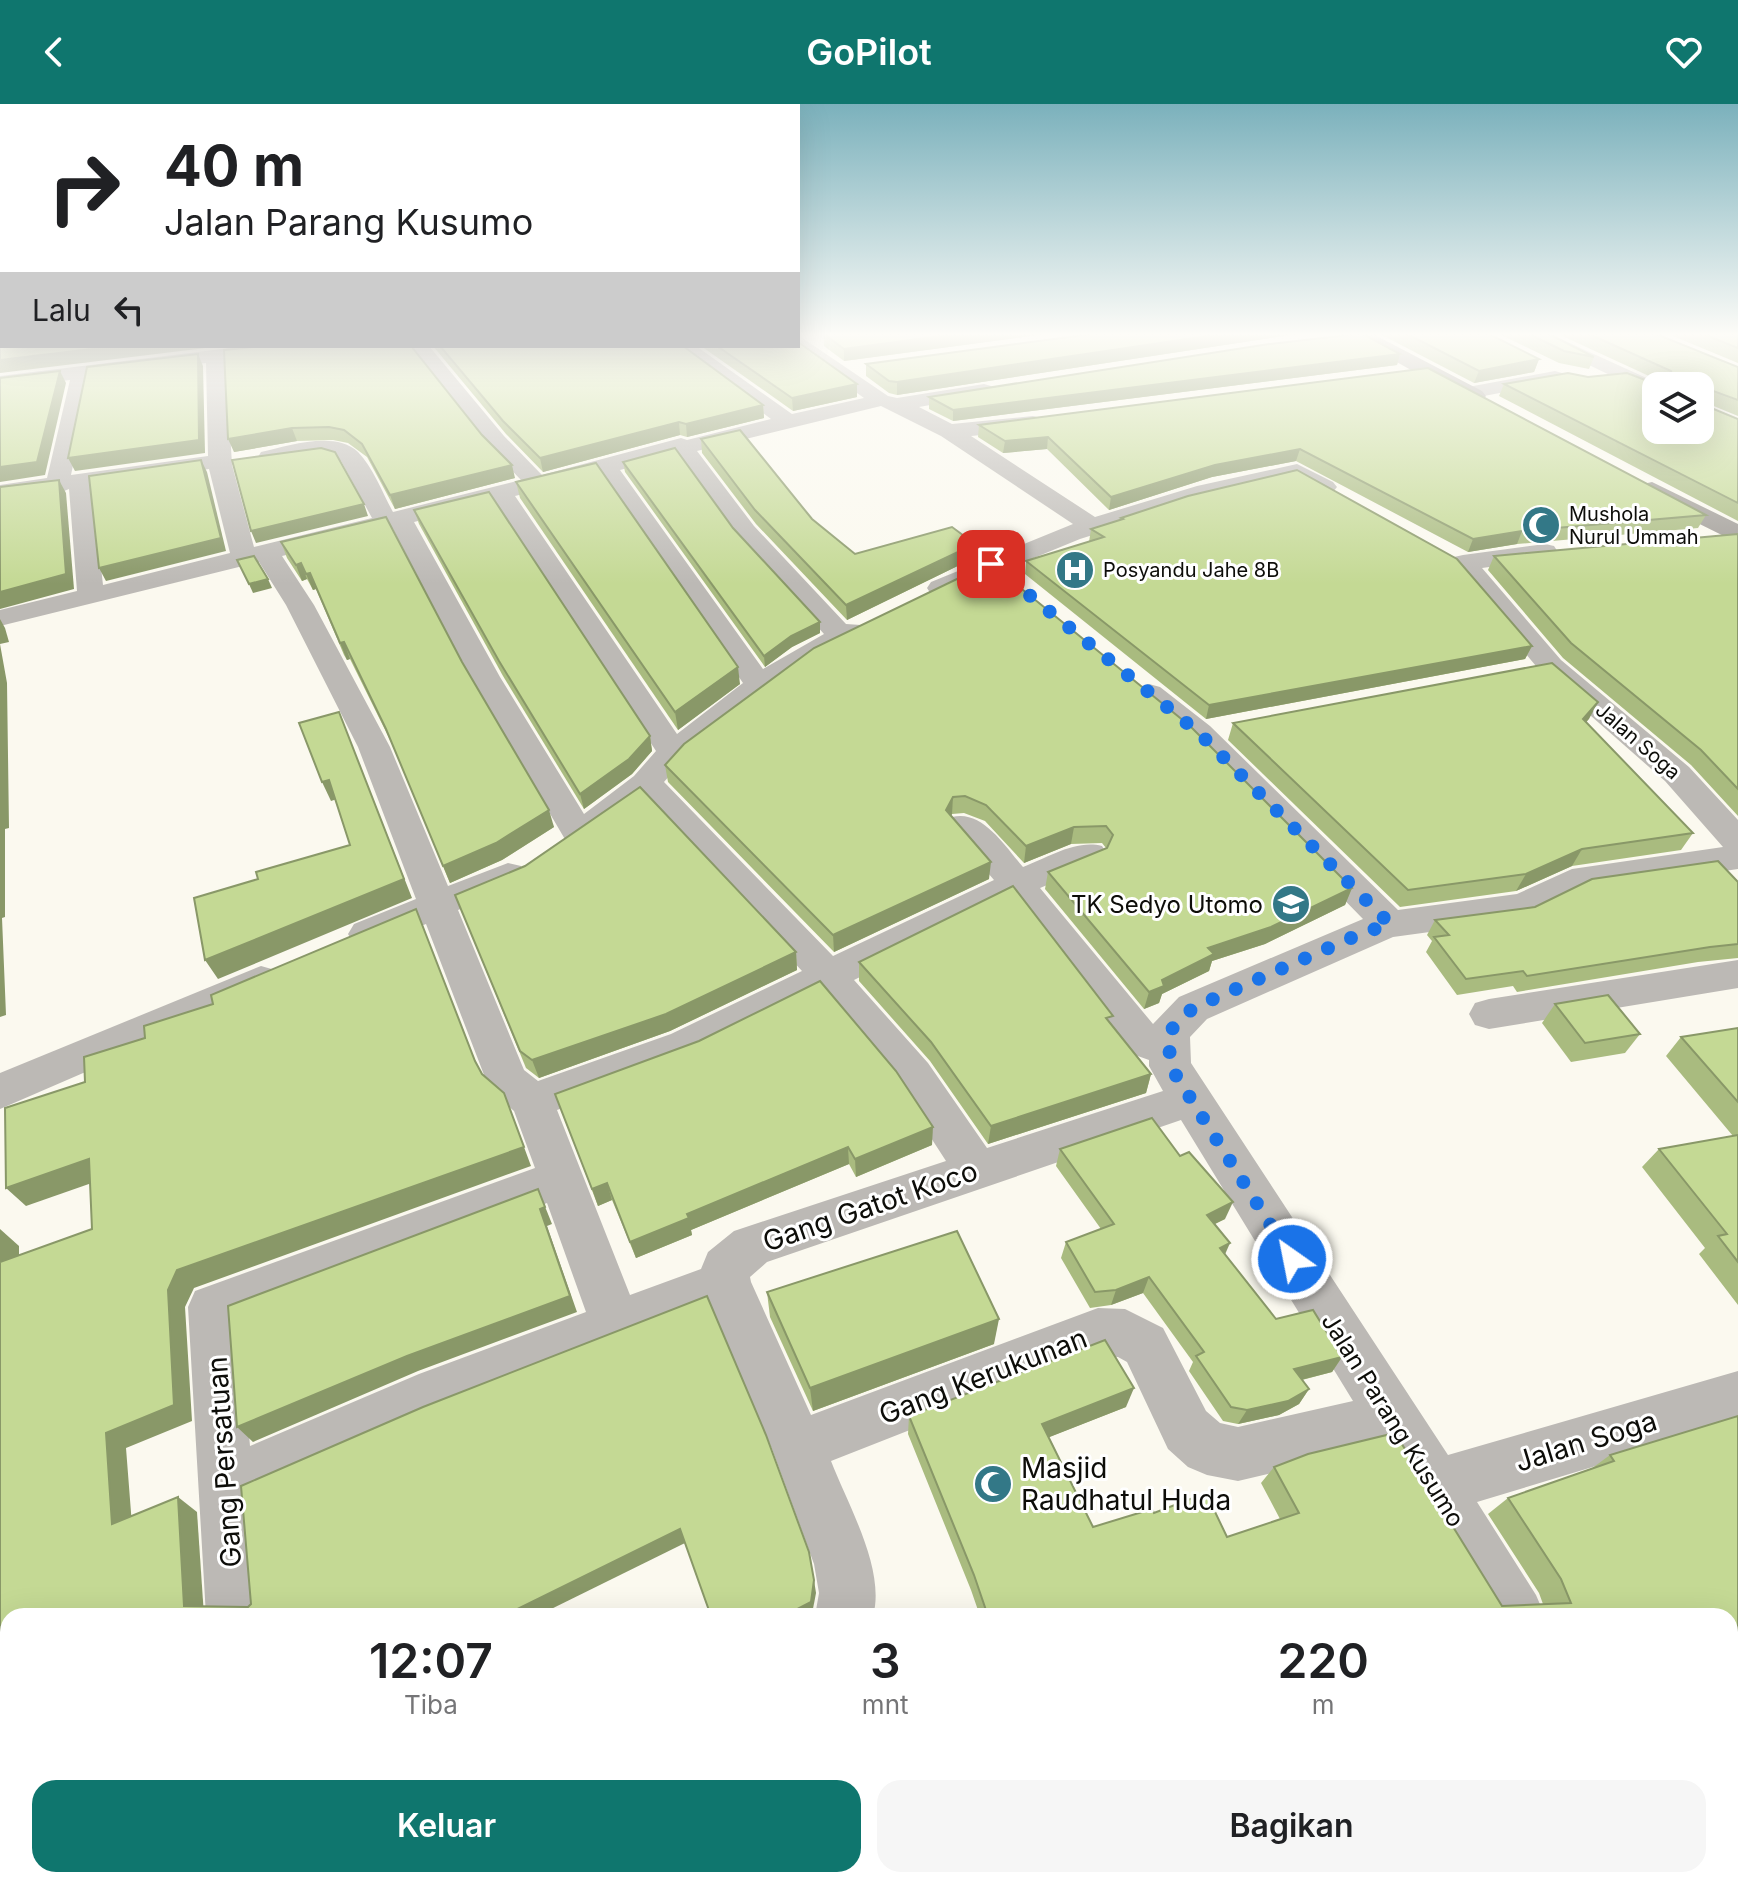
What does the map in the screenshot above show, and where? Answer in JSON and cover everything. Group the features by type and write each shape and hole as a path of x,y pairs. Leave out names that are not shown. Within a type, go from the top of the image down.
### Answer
{"street":[{"path":"75,417 68,485 91,596"},
{"path":"216,417 220,463 255,556 300,605 374,747 507,1080 532,1101 616,1324"},
{"path":"477,417 536,482"},
{"path":"782,417 787,421"},
{"path":"0,618 393,521 681,445 807,417"},
{"path":"921,417 949,431 1094,527"},
{"path":"949,431 1050,420"},
{"path":"681,445 745,531 842,636"},
{"path":"0,492 323,448 343,451 393,521 485,677 556,847"},
{"path":"605,465 759,685"},
{"path":"337,947 516,872 646,783 673,752 759,685 803,656 991,564 1191,493 1297,471 1353,502"},
{"path":"1625,476 1738,536"},
{"path":"500,492 673,752"},
{"path":"1691,540 1738,536"},
{"name":"Jalan Soga","path":"1580,549 1449,555 1551,666 1677,774 1738,842"},
{"path":"991,564 1027,594"},
{"path":"1514,672 1551,666"},
{"path":"1125,673 1214,730 1390,924"},
{"path":"646,783 828,977 913,1075 976,1170"},
{"path":"964,825 1016,884 1132,1030 1150,1044 1169,1048 1169,1032 1193,1008 1360,934 1390,924 1525,906 1572,881 1738,857"},
{"path":"532,1101 686,1045 1016,884 1089,854"},
{"path":"0,1092 294,965"},
{"path":"1489,1014 1738,974"},
{"name":"Jalan Parang Kusumo","path":"1169,1048 1170,1066 1189,1100 1394,1418 1510,1608"},
{"name":"Gang Gatot Koco","path":"726,1282 725,1268 751,1246 1189,1100"},
{"name":"Gang Persatuan","path":"235,1608 213,1307 561,1178"},
{"path":"226,1484 419,1400 726,1282 798,1447 843,1564 848,1593 846,1608"},
{"name":"Gang Kerukunan","path":"798,1447 1098,1332 1125,1333 1145,1345 1187,1430 1207,1448 1238,1454 1394,1418"},
{"name":"Jalan Soga","path":"1434,1487 1738,1397"}],"building":[{"path":"0,417 48,417 37,462 0,467"},
{"path":"77,417 199,417 199,440 68,458"},
{"path":"227,417 468,417 512,465 390,495 362,444 344,430 329,427 292,428 228,439"},
{"path":"500,417 713,417 686,424 679,422 540,458"},
{"path":"1040,417 1521,417 1706,515 1522,531 1473,539 1300,449 1215,465 1111,497 1048,437 1005,441 979,425"},
{"path":"1569,417 1642,417 1642,444 1714,444 1714,417 1738,419 1738,503"},
{"path":"740,430 812,519 855,554 952,527 975,544 846,605 755,510 701,439"},
{"path":"321,448 335,452 364,504 251,531 232,460"},
{"path":"675,448 733,528 820,622 791,636 764,656 623,462"},
{"path":"201,460 221,538 99,568 89,476"},
{"path":"596,463 738,667 675,712 516,482"},
{"path":"1297,470 1457,559 1532,646 1209,705 1026,561 1104,537 1091,529 1121,518 1188,496"},
{"path":"59,480 66,574 0,592 0,487"},
{"path":"489,492 650,736 629,759 580,794 499,661 414,510"},
{"path":"386,517 462,662 549,810 496,843 443,866 386,729 344,642 340,643 310,573 306,574 301,563 296,565 281,542"},
{"path":"1738,534 1738,789 1701,750 1571,643 1494,556"},
{"path":"254,556 268,579 249,584 237,560"},
{"path":"990,563 1190,726 1352,888 1271,927 1208,948 1214,954 1162,980 1164,986 1149,992 1048,872 1107,848 1113,835 1106,826 1074,827 1026,846 986,805 965,796 953,797 946,810 991,862 833,935 665,765 684,744 814,648"},
{"path":"1552,663 1598,702 1583,719 1693,833 1582,849 1526,874 1408,890 1233,723"},
{"path":"339,712 404,879 205,960 194,898 258,879 256,872 350,845 329,780 322,782 299,723"},
{"path":"640,787 796,952 666,1014 532,1060 520,1051 455,895 525,866"},
{"path":"1718,861 1738,882 1738,944 1527,976 1523,971 1466,979 1434,937 1449,935 1435,920 1535,907 1592,879"},
{"path":"1013,886 1113,1016 1106,1018 1151,1074 991,1126 931,1042 859,962"},
{"path":"416,909 475,1061 482,1074 504,1093 524,1147 177,1270 168,1290 174,1405 106,1433 112,1524 178,1497 184,1606 248,1607 251,1604 241,1486 423,1407 707,1296 766,1435 809,1552 814,1580 811,1602 799,1608 708,1608 680,1529 519,1608 0,1608 0,1262 92,1229 89,1159 6,1188 5,1108 85,1082 84,1057 145,1038 144,1026 213,1004 211,995"},
{"path":"820,981 896,1071 933,1127 855,1159 848,1147 687,1214 689,1218 630,1242 607,1183 592,1189 555,1094 699,1041"},
{"path":"1608,995 1640,1034 1585,1043 1555,1004"},
{"path":"1738,1028 1738,1102 1681,1037"},
{"path":"1152,1118 1180,1156 1189,1152 1233,1202 1207,1215 1230,1243 1220,1248 1276,1319 1313,1310 1342,1357 1294,1369 1309,1389 1288,1401 1247,1410 1231,1407 1196,1356 1204,1352 1149,1277 1116,1290 1095,1292 1066,1242 1114,1224 1060,1149"},
{"path":"1738,1135 1738,1262 1718,1236 1727,1234 1659,1149"},
{"path":"538,1189 545,1207 540,1209 570,1296 407,1356 237,1427 228,1306"},
{"path":"957,1231 999,1319 810,1388 767,1292"},
{"path":"1105,1340 1134,1388 1042,1424 1093,1527 1152,1509 1154,1513 1206,1493 1227,1537 1299,1513 1274,1467 1308,1454 1395,1433 1502,1606 1571,1603 1561,1579 1508,1498 1614,1461 1610,1455 1738,1416 1738,1608 985,1608 909,1416"}],"place":[{"name":"Mushola Nurul Ummah","path":"1541,525"},
{"name":"Posyandu Jahe 8B","path":"1075,570"},
{"name":"TK Sedyo Utomo","path":"1291,904"},
{"name":"Masjid Raudhatul Huda","path":"993,1484"}],"route":[{"path":"991,564 1199,733 1390,924 1360,934 1193,1008 1169,1032 1170,1066 1292,1259"}]}
